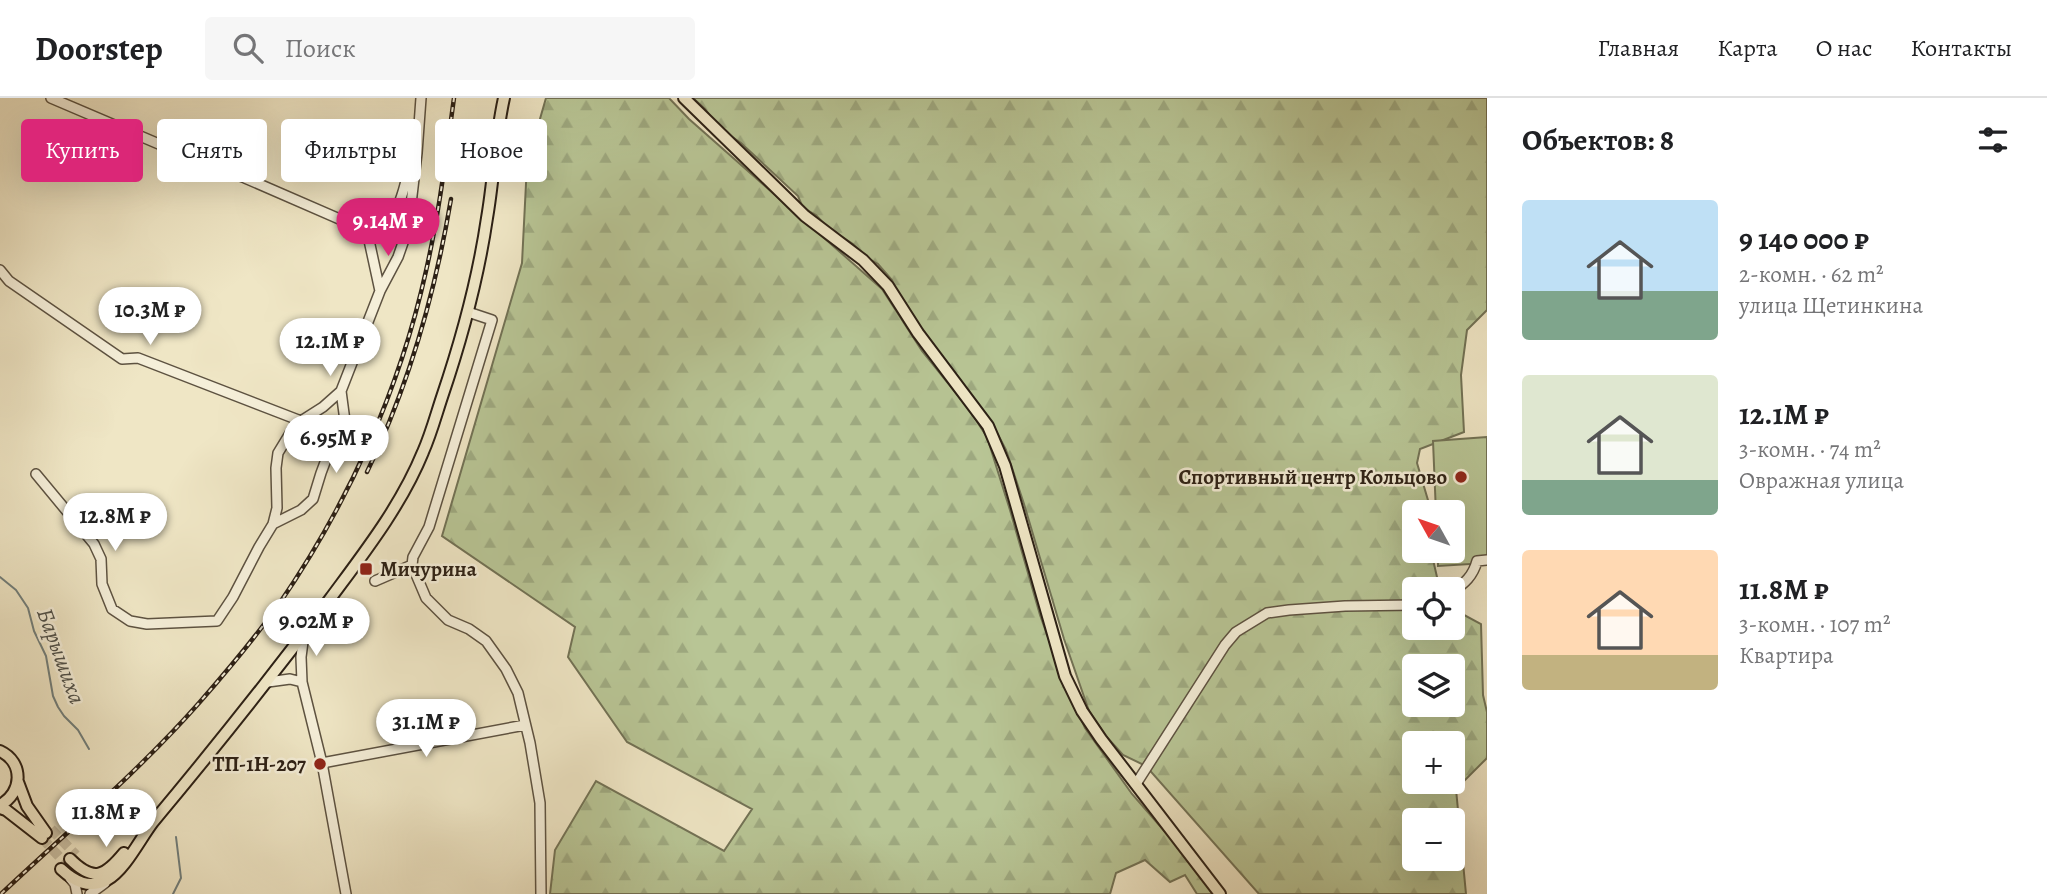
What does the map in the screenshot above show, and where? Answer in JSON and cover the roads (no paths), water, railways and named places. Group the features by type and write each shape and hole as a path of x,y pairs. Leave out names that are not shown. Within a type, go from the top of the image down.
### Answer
{"main road":[{"path":"68,864 80,877 93,879 104,877 117,868 268,682 386,521 410,481 424,451 476,281 504,98"},
{"path":"684,98 805,216 863,260 888,286 925,342 988,426 1005,466 1065,676 1082,711 1220,894"},
{"path":"0,751 12,760 17,768 18,782 27,806 44,836 0,806 13,794 18,782"},
{"path":"68,864 76,881 95,885 110,879 119,870 133,846"}],"street":[{"path":"51,98 367,231 376,230 392,215 403,198 407,182"},
{"path":"419,119 421,98"},
{"path":"273,524 301,510 313,499 327,457 341,436 345,421 341,391 380,291 407,234 413,182"},
{"path":"367,231 380,291"},
{"path":"0,270 9,281 122,359 138,358 301,421"},
{"path":"468,313 492,320 429,527 413,557 412,565 426,598 448,620 469,629 486,641 506,669 518,693 540,803 541,894"},
{"path":"36,474 94,544 101,559 102,584 112,610 130,621 147,624 216,621 233,597 273,524 277,508 278,453 301,421 341,391"},
{"path":"1465,584 1474,572 1477,561 1487,560"},
{"path":"374,581 412,565"},
{"path":"1136,784 1225,645 1236,632 1250,622 1267,613 1289,610 1402,605"},
{"path":"304,634 302,682 322,763 346,894"},
{"path":"268,682 290,679 302,682"},
{"path":"322,763 525,724"},
{"path":"68,864 77,894"},
{"path":"90,894 110,879"}],"waterway":[{"name":"Барышиха","path":"0,577 16,590 28,608 34,631 46,656 53,696 64,716 78,730 89,749"},
{"name":"Барышиха","path":"173,894 181,878 176,837"}],"tunnel":[{"path":"51,829 76,855"},
{"path":"42,838 66,864"}],"railway":[{"path":"1,894 128,777 199,703 270,617 327,526 369,444 402,359 435,228 454,98"},
{"path":"367,472 396,406 419,339 437,270 451,199"}],"place":[{"name":"Спортивный центр Кольцово","path":"1461,477"},
{"name":"Мичурина","path":"366,569"},
{"name":"ТП-1Н-207","path":"320,764"}]}
